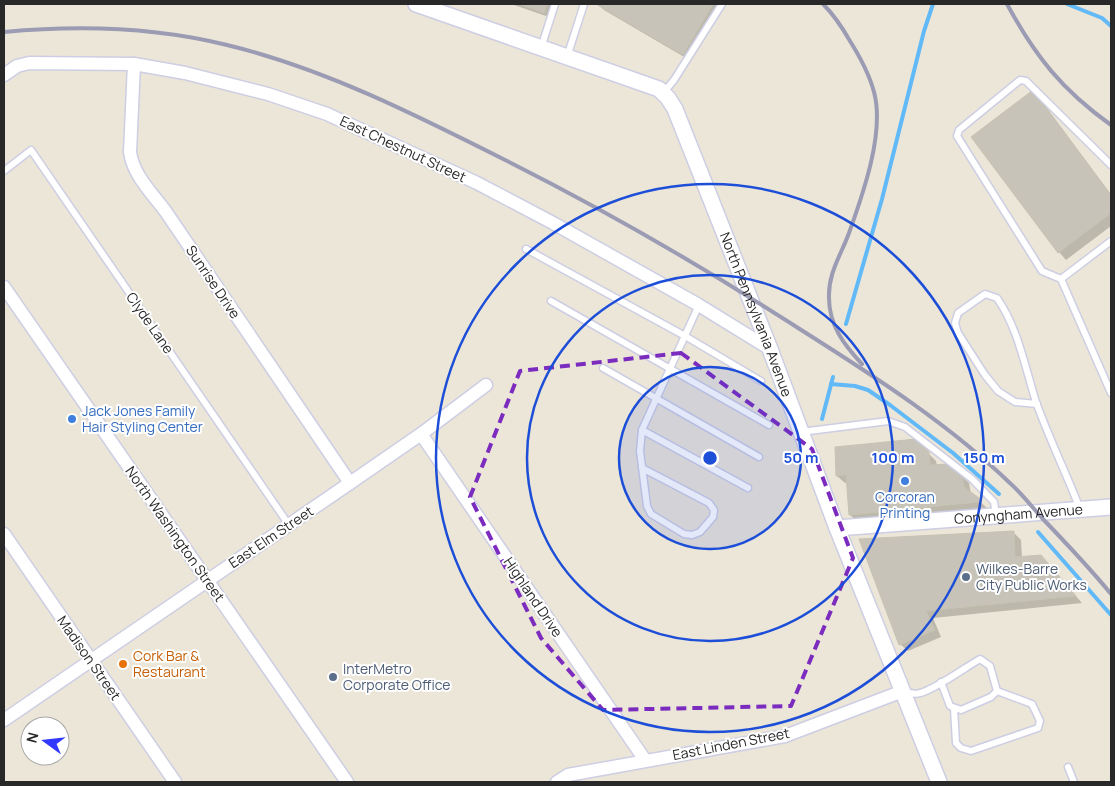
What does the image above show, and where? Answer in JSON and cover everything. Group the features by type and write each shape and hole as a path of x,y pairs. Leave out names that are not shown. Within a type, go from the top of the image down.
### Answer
{"street":[{"path":"416,4 658,89 663,93"},
{"name":"East Chestnut Street","path":"4,75 17,66 29,63 134,64 185,72 268,94 327,114 478,183 699,305 770,349"},
{"name":"Sunrise Drive","path":"134,64 130,152 134,168 166,212 350,483"},
{"name":"North Pennsylvania Avenue","path":"663,93 675,109 770,349 837,528 939,782"},
{"name":"North Washington Street","path":"4,287 346,782"},
{"name":"East Elm Street","path":"4,720 421,434 486,385"},
{"name":"Highland Drive","path":"421,434 645,760"},
{"name":"Conyngham Avenue","path":"837,528 1080,509 1108,510"},
{"name":"Madison Street","path":"4,534 175,782"},
{"name":"East Linden Street","path":"557,782 568,775 785,736 903,691"}],"lane":[{"path":"541,48 555,4"},
{"path":"567,57 584,4"},
{"path":"663,93 674,80 722,4"},
{"path":"1111,164 1026,81 1020,80 958,130 957,136 1042,271 1061,279 1111,393"},
{"name":"Clyde Lane","path":"4,171 31,150 289,525"},
{"path":"1061,279 1111,241"},
{"path":"526,249 685,336 761,381"},
{"path":"1037,404 1015,402 998,391 958,333 955,322 958,313 985,294 997,298 1002,305 1016,338 1037,404 1080,509"},
{"path":"551,301 770,425"},
{"path":"642,468 709,503 714,510 713,517 700,532 692,535 684,534 651,514 647,506 642,468 640,451 642,430 699,305"},
{"path":"603,368 759,457"},
{"path":"801,432 888,422 905,427 972,479 994,502 997,516"},
{"path":"642,430 748,488"},
{"path":"903,691 919,694 980,659 990,666 997,691"},
{"path":"941,682 950,706 961,710 991,697 997,691"},
{"path":"954,708 956,743 961,748 971,751 1038,728 1040,721 1032,704 997,691"},
{"path":"1068,767 1074,782"}],"highlighted area":[{"path":"681,353 812,449 853,558 791,706 603,710 541,638 470,497 520,371"}],"building":[{"path":"519,4 547,4 544,13"},
{"path":"596,4 713,4 683,55"},
{"path":"1033,90 1111,195 1111,213 1058,253 971,137"},
{"name":"Corcoran Printing","path":"916,439 929,452 930,465 949,464 962,474 964,487 979,498 979,502 849,515 846,475 836,476 835,447"},
{"name":"Wilkes-Barre City Public Works","path":"1014,531 1015,557 1041,555 1076,596 926,611 935,630 899,645 859,539"}],"waterway":[{"path":"846,324 882,199 924,31 933,4"},
{"path":"1067,4 1102,18 1111,26"},
{"path":"822,419 833,377"},
{"path":"831,384 855,386 868,390 953,453 999,494"},
{"path":"1038,532 1111,615"}],"railway":[{"path":"823,4 841,26 861,59 872,85 877,108 875,144 866,182 849,233 833,272 829,289 830,308 835,326 844,342 862,364"},
{"path":"1007,4 1028,40 1051,71 1078,99 1111,125"},
{"path":"4,32 88,28 116,29 172,34 227,45 264,55 336,81 407,112 511,163 586,202 697,265 833,350 912,403 964,442 1016,489 1111,594"}],"place":[{"name":"Jack Jones Family Hair Styling Center","path":"72,419"},
{"name":"Corcoran Printing","path":"905,481"},
{"name":"Wilkes-Barre City Public Works","path":"966,577"},
{"name":"Cork Bar & Restaurant","path":"123,664"},
{"name":"InterMetro Corporate Office","path":"333,677"}]}
